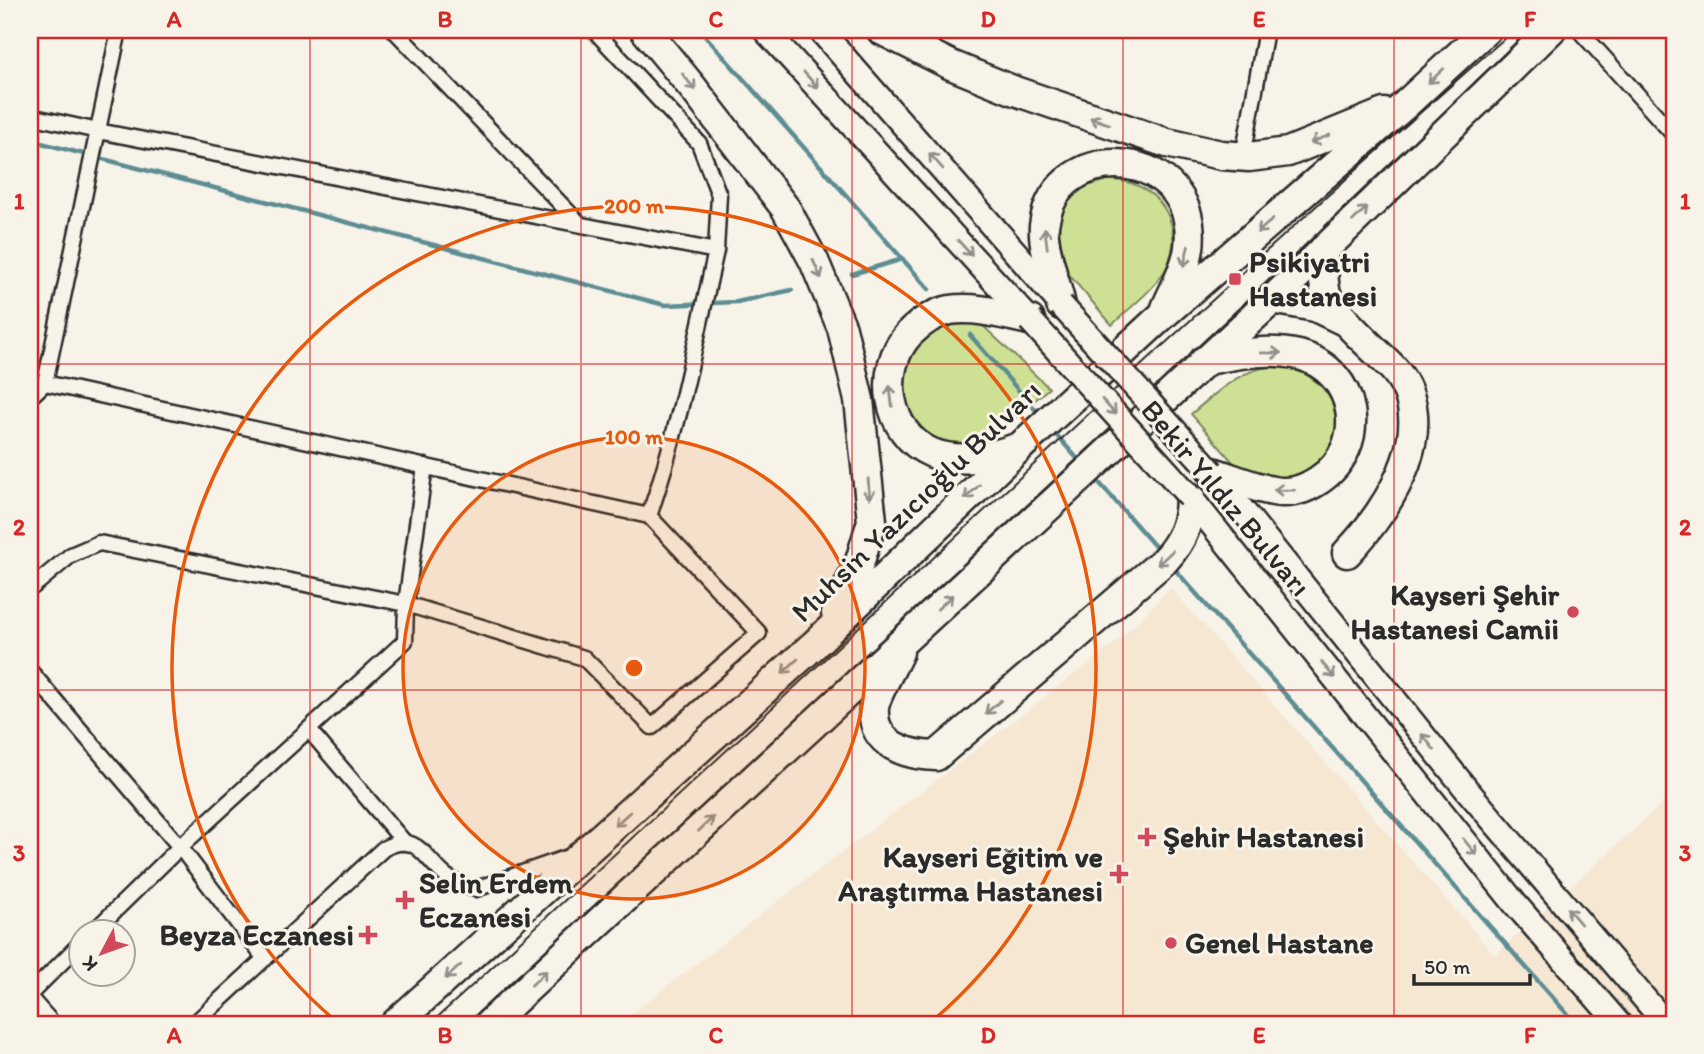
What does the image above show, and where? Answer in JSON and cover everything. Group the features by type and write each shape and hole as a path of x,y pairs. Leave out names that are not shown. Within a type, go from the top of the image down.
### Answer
{"highway":[{"path":"645,30 694,88 786,209 814,261 842,328 859,400 872,521 860,561 841,606 815,643"},
{"path":"881,30 951,65 1080,114 1167,143 1222,155 1288,152 1406,104"},
{"name":"Muhsin Yazıcıoğlu Bulvarı","path":"395,1024 815,643 1164,314 1406,104 1486,30"},
{"path":"489,1024 1273,299 1551,30"},
{"path":"1061,305 1044,237 1047,214 1057,194 1070,181 1096,166 1119,163 1149,170 1165,181 1178,198 1188,221 1189,247 1186,260 1164,314"},
{"path":"1323,250 1326,294 1347,323 1399,374 1409,394 1414,423 1410,446 1393,491 1373,524 1348,553"},
{"path":"1273,299 1315,307 1347,323"},
{"path":"1022,445 994,455 965,458 940,456 922,448 908,435 896,416 890,398 890,374 895,354 906,338 921,323 938,314 973,309 1030,320"},
{"path":"1203,361 1251,352 1302,356 1324,368 1339,383 1352,421 1349,444 1340,460 1324,477 1303,488 1281,493 1212,472"},
{"path":"905,639 874,707 878,729 890,744 904,752 936,756 1165,560 1185,530 1190,497"}],"main road":[{"name":"Bekir Yıldız Bulvarı","path":"765,30 1190,497 1516,905 1619,1024"},
{"name":"Bekir Yıldız Bulvarı","path":"820,30 1061,305 1212,472 1467,790 1666,1024"}],"street":[{"path":"30,397 45,383 119,30"},
{"path":"394,30 580,224"},
{"path":"594,30 699,143 719,195 716,250 687,383 649,516"},
{"path":"1244,156 1266,30"},
{"path":"1579,30 1674,135"},
{"path":"30,116 716,250"},
{"path":"30,589 71,555 99,543 406,604 584,658 652,727 759,634 649,516 45,383"},
{"path":"107,918 180,847 405,641 406,604 425,466"},
{"path":"30,671 180,847 265,959"},
{"path":"309,730 405,843 419,848 453,881 476,889 588,849"},
{"path":"194,1024 383,849 405,843"},
{"path":"53,1024 30,996 66,959"}],"shaded area":[{"name":"Kayseri Eğitim ve Araştırma Hastanesi","path":"1171,588 1495,955 1674,793 1674,1024 618,1024 1118,641"}],"green space":[{"path":"1108,180 1141,187 1154,196 1164,208 1173,237 1171,253 1161,277 1112,325 1059,263 1056,234 1065,204 1084,187"},
{"path":"944,323 980,323 1049,388 995,435 970,446 928,442 899,401 911,347"},
{"path":"1274,366 1300,372 1311,378 1328,395 1336,419 1335,440 1326,459 1289,483 1238,468 1191,414 1239,377"}],"waterway":[{"path":"700,30 929,289"},
{"path":"30,140 665,305 737,302 792,290"},
{"path":"852,274 903,259"},
{"path":"970,335 1041,416"},
{"path":"1053,431 1082,464"},
{"path":"1095,478 1159,551"},
{"path":"1171,565 1576,1024"}],"tram line":[{"path":"430,1024 1104,399 1514,30"},
{"path":"466,1024 1086,452 1530,30"}],"place":[{"name":"Psikiyatri Hastanesi","path":"1235,279"},
{"name":"Kayseri Şehir Hastanesi Camii","path":"1573,612"},
{"name":"Şehir Hastanesi","path":"1147,837"},
{"name":"Kayseri Eğitim ve Araştırma Hastanesi","path":"1119,874"},
{"name":"Selin Erdem Eczanesi","path":"405,900"},
{"name":"Beyza Eczanesi","path":"368,935"},
{"name":"Genel Hastane","path":"1171,943"}]}
